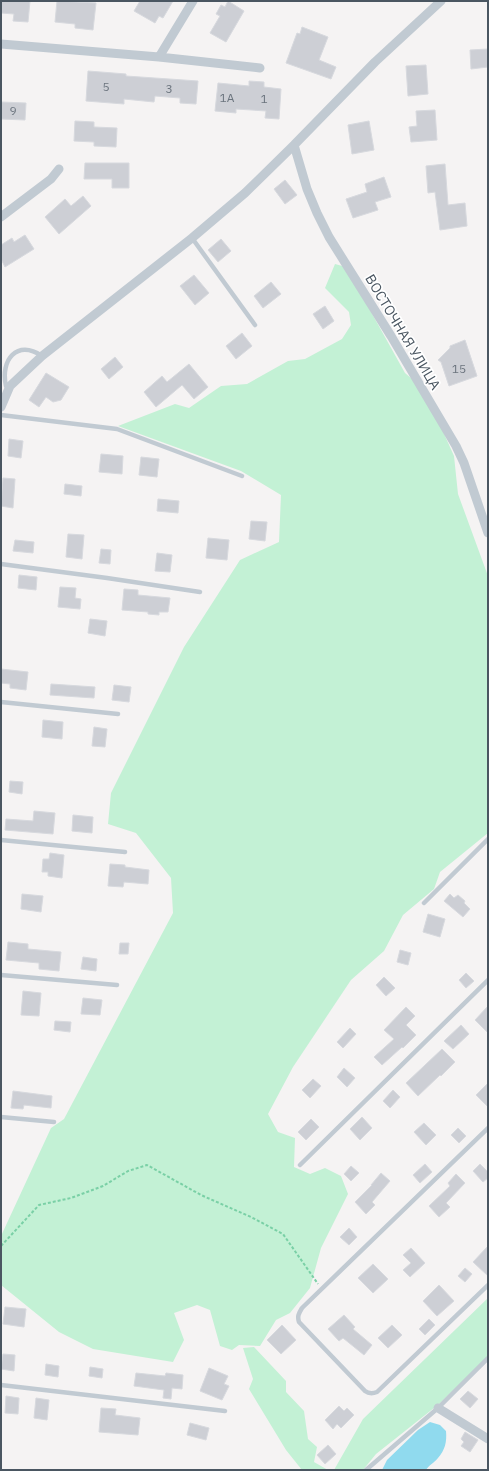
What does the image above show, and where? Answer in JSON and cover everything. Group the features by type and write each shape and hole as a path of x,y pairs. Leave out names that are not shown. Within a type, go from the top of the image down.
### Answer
{"street":[{"path":"159,57 193,1"},
{"path":"1,407 7,387 42,356 192,238 245,193 375,62 441,1"},
{"path":"1,44 159,57 260,68"},
{"name":"ВОСТОЧНАЯ УЛИЦА","path":"294,145 307,189 329,237 391,336 456,446 464,463 488,533"},
{"path":"1,217 51,179 60,169"},
{"path":"438,1408 488,1439"}],"lane":[{"path":"192,238 255,325"},
{"path":"7,387 3,380 2,370 5,362 14,351 25,349 35,351 42,356"},
{"path":"1,415 117,429 242,476"},
{"path":"1,564 200,592"},
{"path":"1,702 118,714"},
{"path":"424,903 488,839"},
{"path":"1,840 125,852"},
{"path":"1,975 117,986"},
{"path":"300,1165 488,980"},
{"path":"1,1117 54,1122"},
{"path":"488,1128 302,1308 298,1318 299,1322 365,1391 369,1394 373,1394 377,1392 488,1285"},
{"path":"366,1470 438,1408 488,1358"},
{"path":"1,1385 225,1411"}],"path":[{"path":"1,1246 40,1205 71,1198 103,1186 128,1171 147,1165 201,1195 283,1234 322,1290"}],"green space":[{"path":"335,264 346,267 405,373 424,389 454,456 458,494 488,576 488,833 440,872 434,889 403,915 384,951 351,980 293,1067 268,1114 278,1132 295,1138 294,1167 310,1174 325,1168 341,1176 348,1194 321,1248 310,1288 290,1313 276,1320 260,1346 239,1345 232,1350 220,1346 210,1310 197,1305 174,1313 184,1340 173,1362 93,1349 59,1332 1,1285 1,1236 51,1128 64,1119 173,913 171,878 136,833 108,824 111,793 184,647 240,560 279,542 281,495 241,471 118,426 175,404 189,408 221,386 247,384 288,361 305,359 342,339 351,325 349,312 325,288"},
{"path":"488,1298 488,1357 439,1404 376,1454 363,1470 334,1470 363,1419"},
{"path":"254,1347 286,1381 286,1392 304,1411 308,1439 317,1447 314,1462 328,1470 302,1470 286,1450 249,1389 253,1379 243,1348"}],"water":[{"path":"430,1422 440,1425 446,1431 446,1439 442,1452 426,1470 382,1470 387,1460 418,1430"}],"building":[{"path":"1,1 30,1 28,22 13,21 14,14 1,13"},
{"path":"57,1 96,3 93,30 75,28 75,24 55,22"},
{"path":"140,1 173,1 163,18 159,16 155,23 134,11"},
{"path":"228,1 244,11 226,42 210,33 220,16 216,14 221,5 225,7"},
{"path":"302,27 328,37 319,60 336,67 331,79 286,63 297,33 300,34"},
{"path":"488,49 488,67 471,69 470,50"},
{"path":"426,65 428,94 408,96 406,66"},
{"path":"88,71 126,74 126,76 198,81 196,104 180,103 180,98 155,96 154,102 124,99 124,104 86,101"},
{"path":"249,81 264,82 264,87 281,89 279,119 265,118 266,111 236,109 236,113 215,111 218,83 249,86"},
{"path":"1,102 26,103 25,120 1,119"},
{"path":"435,110 437,140 411,142 409,127 417,126 416,111"},
{"path":"75,121 94,122 94,127 117,128 116,147 94,146 94,142 74,141"},
{"path":"369,121 374,150 352,154 348,125"},
{"path":"85,163 129,163 129,188 112,188 112,179 84,179"},
{"path":"445,164 448,205 465,203 467,226 440,230 435,192 428,193 426,166"},
{"path":"384,177 391,197 375,202 378,210 353,218 346,199 367,192 365,184"},
{"path":"285,180 297,195 285,204 274,189"},
{"path":"83,196 91,206 59,234 45,217 65,199 71,206"},
{"path":"25,235 34,249 5,267 1,259 1,245 12,238 14,242"},
{"path":"221,239 231,251 218,262 208,250"},
{"path":"194,275 209,293 195,305 180,286"},
{"path":"271,282 281,294 263,308 254,296"},
{"path":"325,306 334,321 323,329 313,314"},
{"path":"242,333 252,346 236,359 226,346"},
{"path":"465,340 477,376 449,386 441,362 438,360 450,348 450,346"},
{"path":"115,357 123,367 109,379 101,369"},
{"path":"189,364 208,387 194,399 182,385 156,407 144,392 162,376 167,382"},
{"path":"46,373 69,387 61,400 53,402 46,397 39,407 29,400"},
{"path":"9,439 23,441 21,458 8,456"},
{"path":"101,454 123,456 122,474 99,472"},
{"path":"141,457 159,459 157,477 139,475"},
{"path":"3,478 15,479 13,508 1,506"},
{"path":"65,484 82,486 81,496 64,494"},
{"path":"158,499 179,501 178,513 157,511"},
{"path":"251,521 267,522 265,541 249,539"},
{"path":"68,534 84,535 82,559 66,557"},
{"path":"208,538 229,540 227,560 206,558"},
{"path":"15,540 34,542 33,553 13,551"},
{"path":"101,549 111,550 110,564 99,563"},
{"path":"157,553 172,555 170,572 155,571"},
{"path":"19,575 37,577 36,590 18,588"},
{"path":"60,587 76,588 75,598 81,599 80,609 58,607"},
{"path":"124,589 138,590 138,595 170,598 168,612 159,612 159,615 148,614 148,612 122,610"},
{"path":"90,619 107,621 105,636 88,633"},
{"path":"1,669 28,672 26,690 10,688 10,684 1,683"},
{"path":"51,684 95,687 94,698 50,695"},
{"path":"114,685 131,687 129,702 112,700"},
{"path":"43,720 63,722 62,739 42,737"},
{"path":"94,727 107,729 105,747 92,746"},
{"path":"10,781 23,782 22,794 9,792"},
{"path":"34,811 55,813 53,834 5,830 6,819 33,821"},
{"path":"73,815 93,817 92,833 72,831"},
{"path":"50,853 64,855 62,878 48,876 48,872 42,872 43,859 49,859"},
{"path":"110,864 125,865 125,867 149,870 148,884 124,882 123,887 108,886"},
{"path":"22,894 43,896 41,912 21,909"},
{"path":"450,894 454,898 458,895 465,901 464,903 470,909 463,917 444,901"},
{"path":"428,914 445,919 440,937 423,932"},
{"path":"8,942 28,944 28,949 61,952 59,971 39,969 39,963 6,960"},
{"path":"120,943 129,943 128,954 119,954"},
{"path":"400,950 411,953 408,965 397,962"},
{"path":"83,957 97,959 96,971 81,969"},
{"path":"466,973 474,981 466,988 459,980"},
{"path":"384,977 395,988 386,996 376,985"},
{"path":"23,991 41,993 39,1016 21,1015"},
{"path":"83,998 102,1000 100,1015 81,1014"},
{"path":"488,1006 488,1033 475,1020"},
{"path":"406,1007 415,1016 406,1025 416,1035 382,1065 374,1057 394,1039 384,1030"},
{"path":"55,1021 71,1022 70,1032 54,1030"},
{"path":"461,1025 469,1034 453,1049 444,1041"},
{"path":"350,1028 356,1034 343,1048 337,1042"},
{"path":"442,1049 455,1062 418,1096 406,1083"},
{"path":"344,1068 355,1078 347,1087 337,1077"},
{"path":"313,1079 321,1086 310,1098 302,1090"},
{"path":"488,1083 488,1107 476,1095"},
{"path":"393,1090 400,1097 390,1108 383,1101"},
{"path":"13,1091 52,1096 51,1108 24,1105 23,1109 11,1108"},
{"path":"362,1117 372,1128 360,1140 350,1129"},
{"path":"311,1119 319,1127 306,1140 298,1132"},
{"path":"424,1123 436,1135 426,1145 414,1132"},
{"path":"458,1128 466,1136 459,1143 451,1135"},
{"path":"425,1164 432,1172 420,1183 413,1175"},
{"path":"480,1164 488,1172 488,1178 483,1182 473,1171"},
{"path":"351,1166 359,1173 351,1181 344,1174"},
{"path":"381,1173 390,1181 372,1202 375,1205 366,1214 355,1202 372,1185"},
{"path":"456,1174 465,1183 446,1203 450,1207 439,1217 429,1206 450,1186 448,1183"},
{"path":"349,1228 357,1237 349,1245 340,1237"},
{"path":"488,1246 488,1276 473,1262"},
{"path":"411,1248 425,1263 410,1277 403,1270 411,1263 403,1255"},
{"path":"373,1264 388,1279 373,1293 358,1278"},
{"path":"465,1268 472,1274 465,1282 458,1276"},
{"path":"439,1285 454,1301 437,1316 423,1301"},
{"path":"5,1307 26,1309 24,1327 3,1324"},
{"path":"344,1315 355,1327 353,1329 372,1345 364,1355 343,1338 339,1341 328,1329"},
{"path":"429,1319 435,1325 425,1335 419,1329"},
{"path":"282,1325 296,1340 281,1354 267,1340"},
{"path":"392,1325 402,1335 388,1348 378,1338"},
{"path":"3,1354 15,1355 14,1371 1,1369"},
{"path":"46,1364 59,1366 58,1377 45,1375"},
{"path":"90,1367 103,1369 102,1378 89,1376"},
{"path":"209,1368 228,1376 224,1384 229,1386 222,1400 200,1391"},
{"path":"136,1373 165,1376 166,1373 183,1375 182,1389 172,1388 171,1399 163,1398 164,1390 134,1386"},
{"path":"468,1391 478,1399 470,1408 460,1399"},
{"path":"6,1396 19,1398 18,1414 5,1413"},
{"path":"36,1398 49,1400 47,1420 34,1418"},
{"path":"339,1406 344,1411 347,1408 354,1415 341,1428 337,1424 333,1429 325,1420"},
{"path":"101,1408 116,1409 115,1415 140,1418 138,1435 99,1432"},
{"path":"190,1423 209,1428 206,1440 187,1435"},
{"path":"465,1432 478,1440 470,1452 461,1446 464,1442 461,1439"},
{"path":"328,1445 336,1454 325,1464 317,1455"}]}
